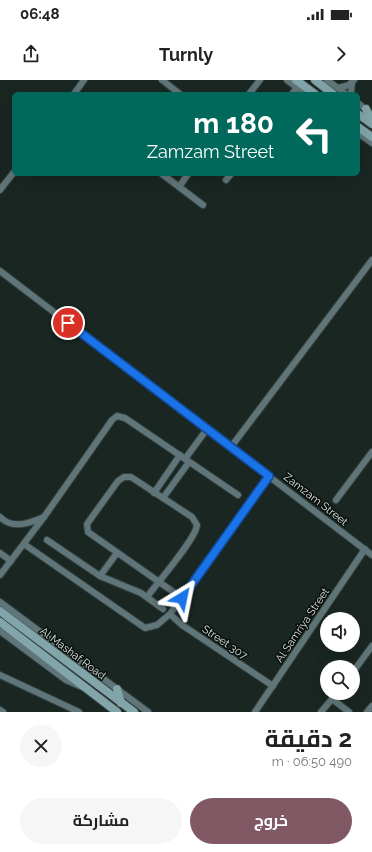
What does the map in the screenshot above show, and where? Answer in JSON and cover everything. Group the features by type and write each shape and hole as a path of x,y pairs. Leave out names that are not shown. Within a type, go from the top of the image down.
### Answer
{"street":[{"path":"75,92 84,80"},
{"path":"162,80 177,92"},
{"path":"251,92 260,80"},
{"path":"288,80 311,92"},
{"path":"315,80 336,91"},
{"path":"327,80 336,91"},
{"path":"336,91 353,82"},
{"path":"351,92 353,82"},
{"path":"297,84 304,92"},
{"path":"360,105 369,112 372,123"},
{"path":"360,115 372,123"},
{"path":"360,128 372,137"},
{"path":"360,134 372,143"},
{"path":"0,190 12,175"},
{"path":"165,176 203,205"},
{"path":"179,186 186,176"},
{"path":"226,180 229,176"},
{"path":"231,447 372,260"},
{"name":"Zamzam Street","path":"0,271 372,555"},
{"path":"0,575 44,517 112,420 119,416 125,418 238,495"},
{"path":"154,493 185,459 208,429"},
{"path":"336,500 372,452"},
{"path":"163,498 185,459"},
{"path":"24,544 145,628 157,625 170,614 269,476"},
{"path":"147,597 158,581 193,535 197,525 192,517 131,477 121,478 87,524 87,530 90,534 158,581 182,598"},
{"path":"0,517 9,524 15,524 29,523 44,517"},
{"path":"47,540 100,576 147,597 163,609"},
{"name":"Al Samriya Street","path":"255,712 365,549"},
{"path":"0,553 11,561"},
{"path":"100,576 117,553"},
{"name":"Al Mashaf Road","path":"0,602 148,712"},
{"name":"Al Mashaf Road","path":"0,611 134,712"},
{"name":"Street 307","path":"170,614 178,622 273,686"},
{"name":"Al Mashaf Road","path":"0,622 117,712"},
{"name":"Al Mashaf Road","path":"0,631 66,680 85,687"},
{"path":"360,662 372,646"},
{"path":"0,675 79,712"},
{"path":"117,689 121,703"},
{"path":"321,712 332,700 349,712"},
{"path":"368,712 372,706"}],"route":[{"path":"68,323 269,476 182,598"}]}
